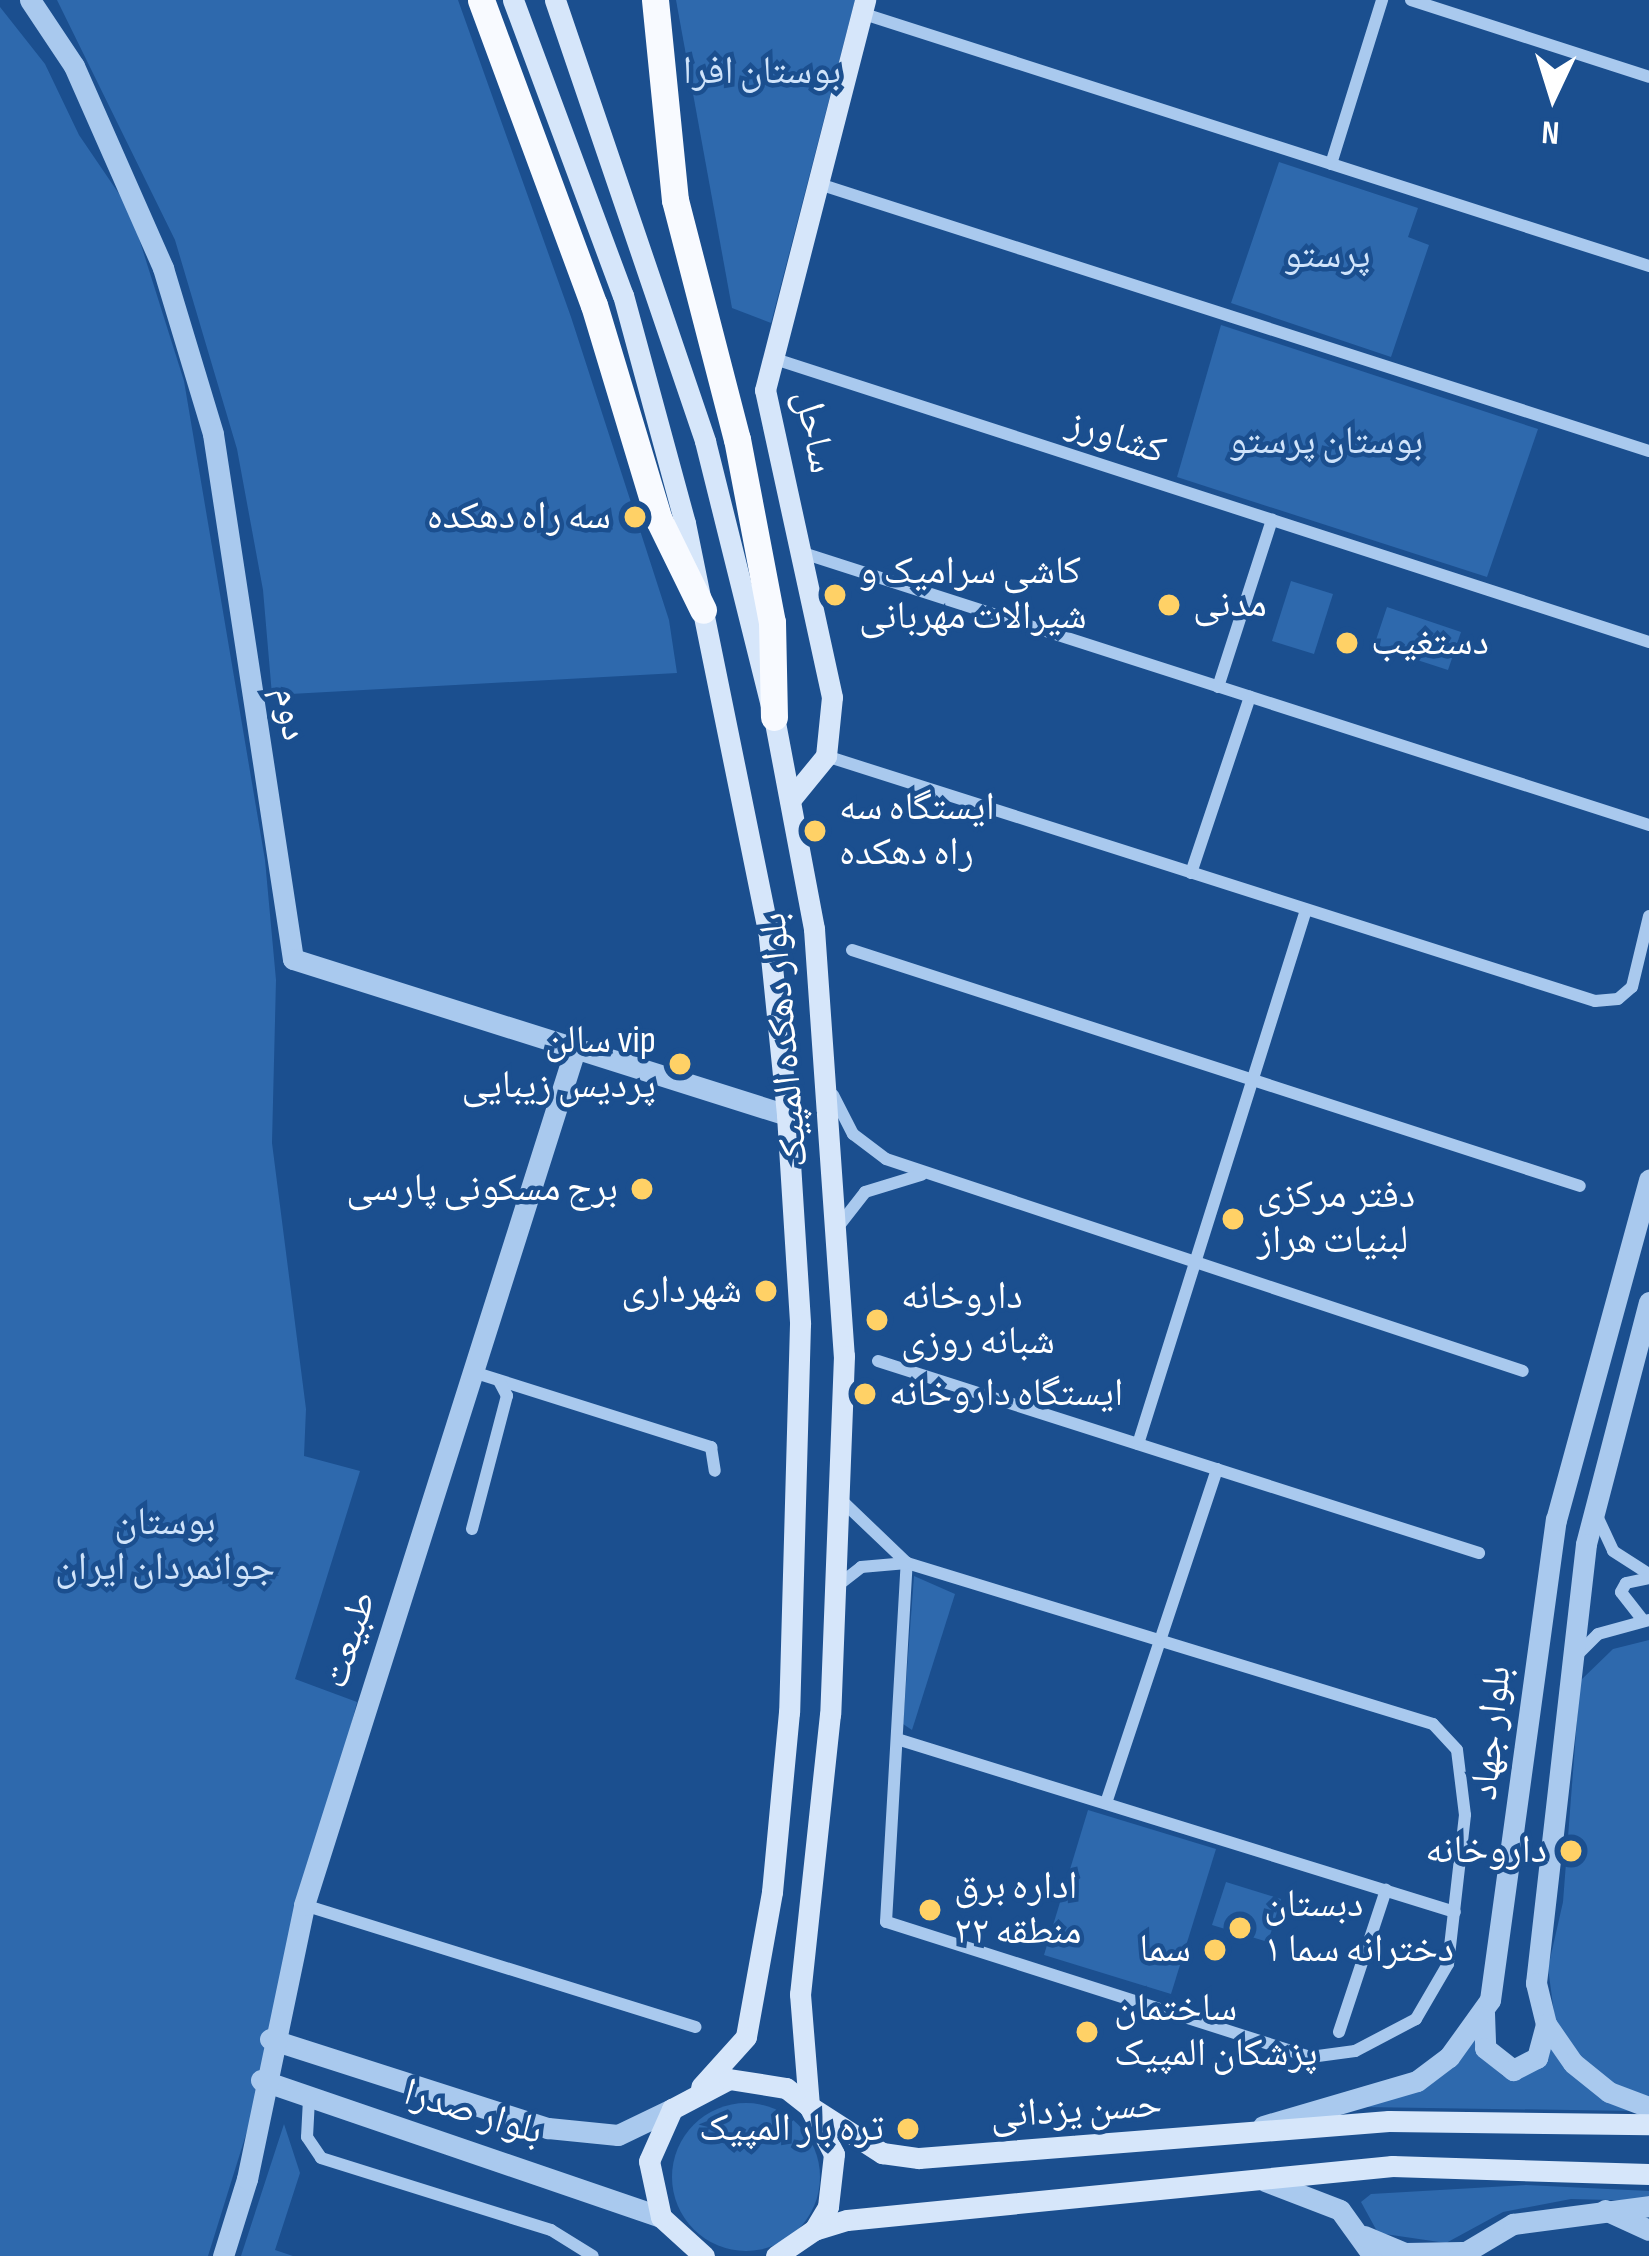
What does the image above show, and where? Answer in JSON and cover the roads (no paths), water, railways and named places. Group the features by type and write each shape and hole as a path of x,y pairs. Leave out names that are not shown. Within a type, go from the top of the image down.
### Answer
{"highway":[{"path":"481,0 594,305 659,520 703,610"},
{"path":"655,0 675,200 741,462 772,622 774,717"}],"main road":[{"name":"بلوار دهکده المپیک","path":"513,0 623,295 703,610 769,937 787,1114 800,1324 787,1735 772,1892 746,2037 701,2087 672,2108"},
{"name":"بلوار دهکده المپیک","path":"555,0 706,441 774,717 814,929 838,1236 841,1500 800,1994 809,2106 825,2128 835,2168 828,2207 814,2230"},
{"name":"ساحل","path":"826,756 832,697 765,390 863,6"},
{"path":"790,800 826,756"},
{"name":"حسن یزدانی","path":"701,2087 758,2079 882,2153 919,2158 1389,2121 1649,2124"},
{"path":"672,2108 649,2162 661,2217 682,2248 704,2256"},
{"path":"784,2254 814,2230 1392,2166 1649,2174"}],"street":[{"name":"دوم","path":"30,0 74,67 164,268 213,434 293,959 574,1053 787,1114"},
{"path":"1331,164 1382,0"},
{"path":"1411,0 1649,77"},
{"path":"863,6 1649,266"},
{"path":"816,183 1649,451"},
{"name":"کشاورز","path":"771,357 1649,642"},
{"path":"1218,687 1272,520"},
{"path":"802,553 1649,825"},
{"path":"1191,873 1250,697"},
{"path":"826,756 1575,996 1618,999 1632,987 1649,916"},
{"path":"1138,1444 1306,910"},
{"path":"852,950 1580,1186"},
{"name":"طبیعت","path":"223,2256 247,2180 261,2080 304,1904 574,1053"},
{"path":"827,1076 853,1134 925,1174 1523,1371"},
{"path":"838,1236 843,1213 865,1192 925,1174"},
{"name":"بلوار جهاد","path":"1229,2135 1417,2081 1484,2013 1504,1943 1556,1520 1649,1179"},
{"name":"بلوار جهاد","path":"1546,2024 1536,1964 1570,1665 1596,1500 1649,1302"},
{"path":"878,1361 1479,1552"},
{"path":"473,1372 711,1447 715,1472"},
{"path":"472,1529 507,1396 499,1380"},
{"path":"1106,1804 1217,1469"},
{"path":"837,1586 882,1561 907,1563 1433,1724 1457,1750 1466,1781 1448,1964 1416,2019 1355,2050 1310,2057 886,1922 907,1563 841,1500"},
{"path":"1596,1500 1604,1540 1649,1576"},
{"path":"1570,1665 1598,1634 1646,1620 1621,1592 1626,1583 1649,1576"},
{"path":"897,1739 1455,1912"},
{"path":"1339,2032 1387,1890"},
{"path":"304,1904 695,2027"},
{"path":"1484,2013 1485,2048 1513,2070 1537,2058 1546,2024"},
{"path":"1546,2024 1597,2084 1649,2107"},
{"name":"بلوار صدرا","path":"270,2039 548,2128 618,2135 672,2108"},
{"name":"بلوار صدرا","path":"261,2080 661,2217"},
{"path":"309,2099 308,2137 321,2158 551,2230 590,2253"},
{"path":"1264,2181 1315,2194 1368,2246 1405,2253 1461,2254 1513,2224 1649,2206"},
{"path":"1604,2210 1649,2230"}],"place":[{"name":"سه راه دهکده","path":"635,517"},
{"name":"کاشی سرامیک و شیرالات مهربانی","path":"835,595"},
{"name":"مدنی","path":"1169,605"},
{"name":"دستغیب","path":"1347,643"},
{"name":"ایستگاه سه راه دهکده","path":"815,831"},
{"name":"سالن vip پردیس زیبایی","path":"680,1064"},
{"name":"برج مسکونی پارسی","path":"642,1189"},
{"name":"دفتر مرکزی لبنیات هراز","path":"1233,1219"},
{"name":"شهرداری","path":"766,1291"},
{"name":"داروخانه شبانه روزی","path":"877,1320"},
{"name":"ایستگاه داروخانه","path":"865,1394"},
{"name":"داروخانه","path":"1571,1851"},
{"name":"اداره برق منطقه ۲۲","path":"930,1910"},
{"name":"دبستان دخترانه سما ۱","path":"1240,1928"},
{"name":"سما","path":"1215,1950"},
{"name":"ساختمان پزشکان المپیک","path":"1087,2032"},
{"name":"تره بار المپیک","path":"908,2129"}],"park label":[{"name":"بوستان افرا","path":"762,72"},
{"name":"پرستو","path":"1327,256"},
{"name":"بوستان پرستو","path":"1326,442"},
{"name":"بوستان جوانمردان ایران","path":"165,1546"}]}
